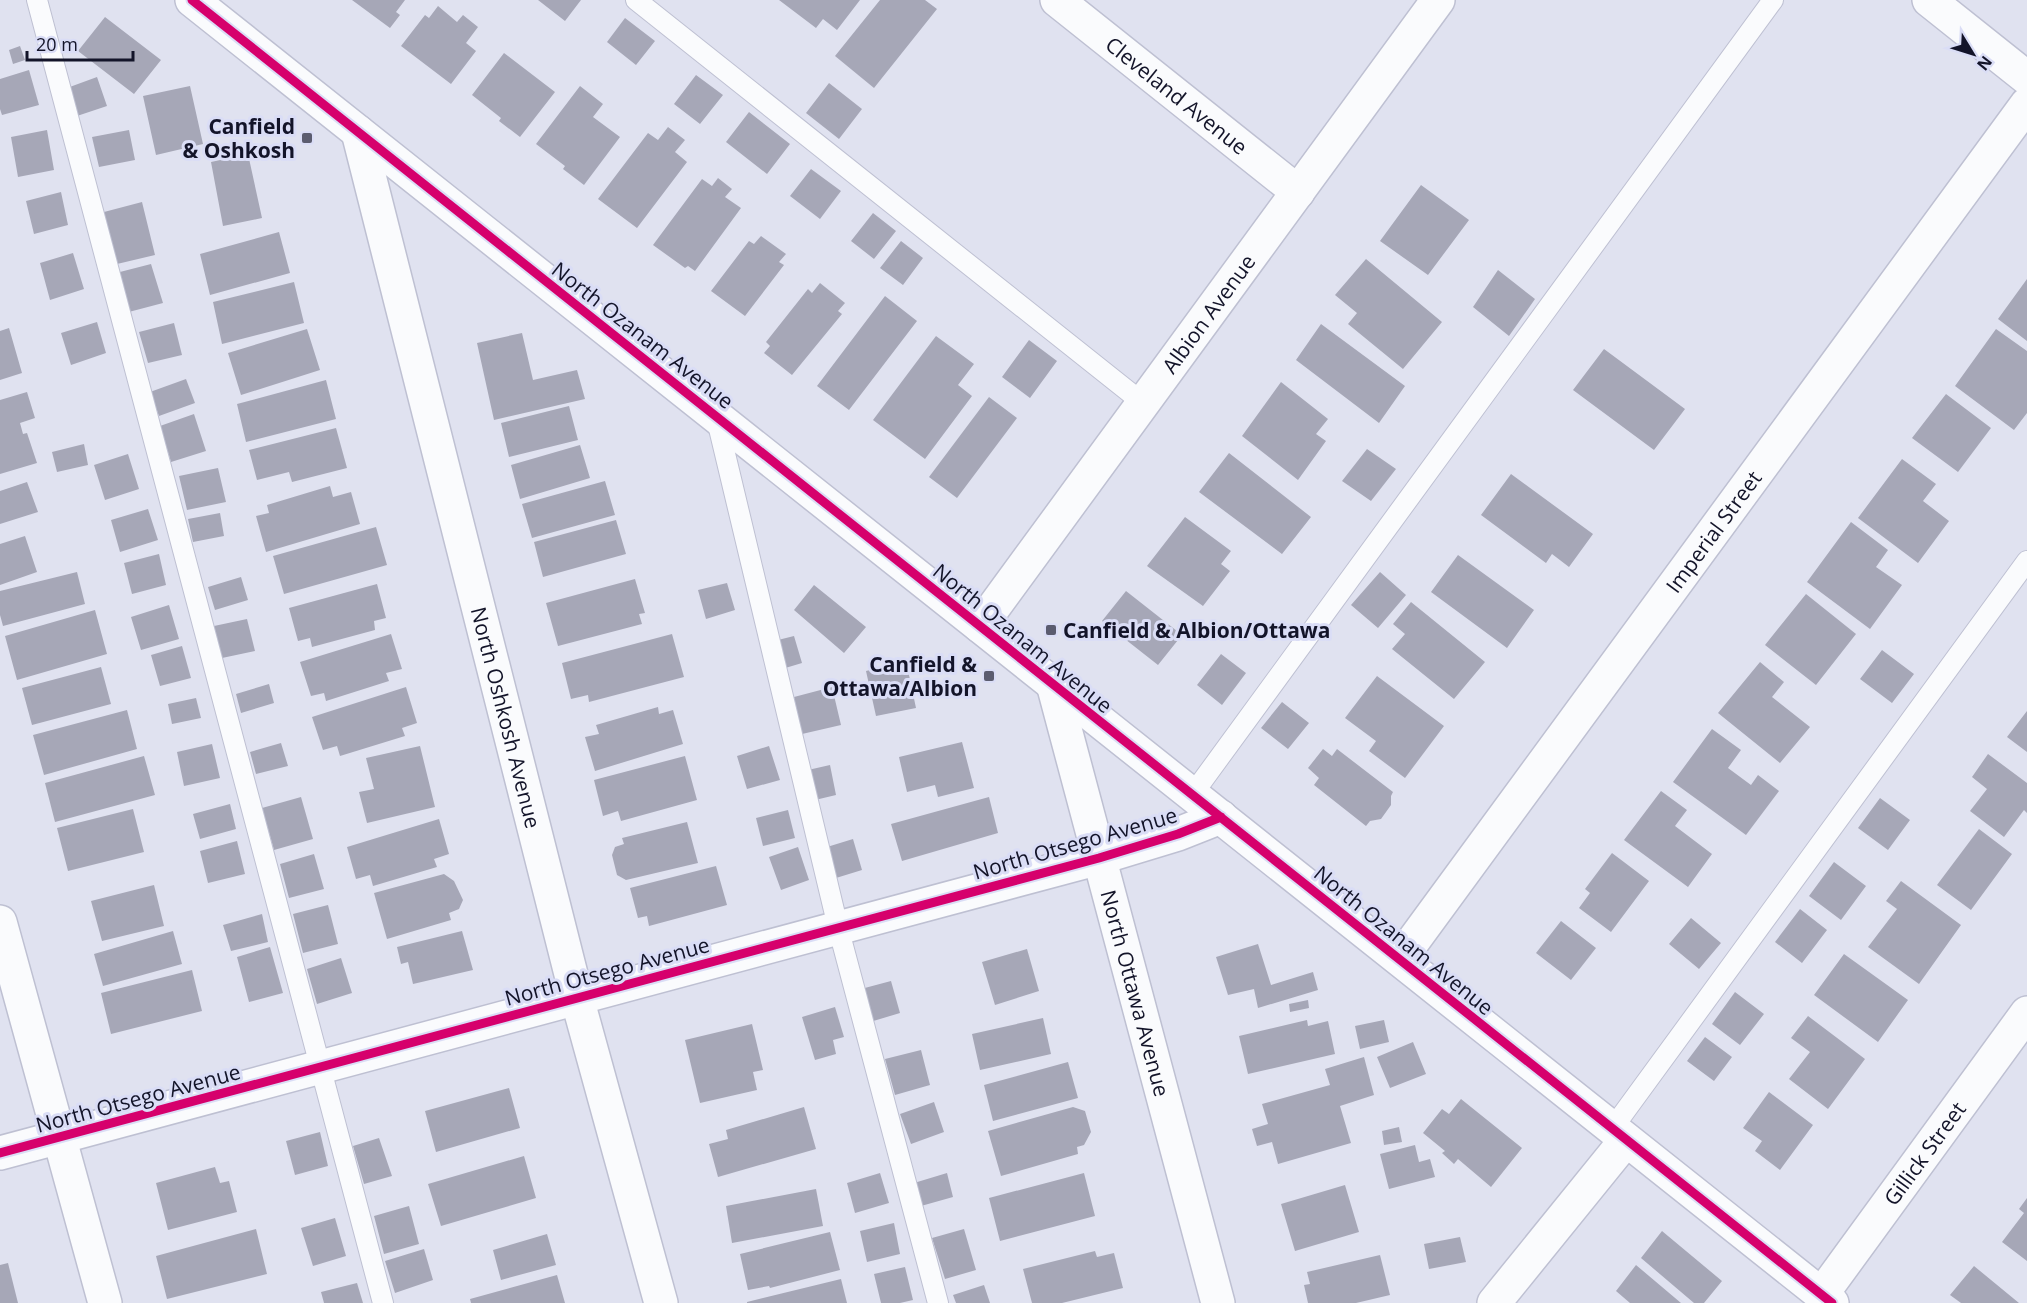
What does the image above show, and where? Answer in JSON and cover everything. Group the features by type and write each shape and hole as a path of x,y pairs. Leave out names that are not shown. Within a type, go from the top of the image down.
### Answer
{"street":[{"name":"North Ozanam Avenue","path":"192,0 1827,1299"},
{"name":"Cleveland Avenue","path":"1057,0 1298,192"},
{"name":"Albion Avenue","path":"980,626 1438,0"},
{"path":"1929,0 2027,78"},
{"name":"Imperial Street","path":"1400,959 2027,104"},
{"name":"North Oshkosh Avenue","path":"358,132 577,998 661,1303"},
{"name":"North Ottawa Avenue","path":"1053,684 1218,1303"},
{"name":"North Otsego Avenue","path":"0,1153 1099,858 1178,834 1221,818"},
{"path":"0,922 105,1303"},
{"name":"Gillick Street","path":"1827,1299 2027,1013"},
{"path":"1494,1303 1619,1134"}],"lane":[{"path":"37,0 383,1303"},
{"path":"636,0 1143,403"},
{"path":"1192,795 1773,0"},
{"path":"716,416 838,927 938,1303"},
{"path":"1619,1134 2027,561"}],"building":[{"path":"352,0 405,0 396,12 400,15 390,28"},
{"path":"538,0 581,0 565,21"},
{"path":"779,0 860,0 837,30 823,19 816,28"},
{"path":"880,0 925,0 937,9 874,88 835,56"},
{"path":"438,6 457,22 463,15 478,27 466,43 476,51 451,84 401,46 425,15 429,18"},
{"path":"105,17 161,60 134,94 78,51"},
{"path":"625,18 655,41 636,65 607,42"},
{"path":"20,46 25,60 13,64 9,50"},
{"path":"504,53 555,92 520,137 472,95"},
{"path":"29,70 39,105 2,115 0,79"},
{"path":"696,75 723,95 700,124 674,104"},
{"path":"97,77 107,106 77,116 67,88"},
{"path":"829,83 862,109 839,139 806,113"},
{"path":"190,86 203,144 156,155 143,96"},
{"path":"580,86 603,104 593,117 620,137 584,185 563,169 565,166 536,144"},
{"path":"749,112 790,144 767,174 726,142"},
{"path":"668,127 685,140 675,152 687,162 637,228 598,199 648,133 658,140"},
{"path":"47,130 54,170 18,177 11,137"},
{"path":"129,130 135,160 99,167 92,137"},
{"path":"248,154 262,218 223,226 211,162"},
{"path":"811,169 841,191 820,219 790,196"},
{"path":"718,178 732,189 725,197 741,208 695,271 688,266 685,268 653,245 702,179 712,186"},
{"path":"1421,185 1469,220 1428,275 1380,241"},
{"path":"61,192 68,225 34,234 26,201"},
{"path":"142,202 155,255 117,264 104,212"},
{"path":"873,213 896,231 874,259 851,241"},
{"path":"279,232 290,273 210,295 200,254"},
{"path":"761,236 786,254 779,262 784,265 745,316 711,291 749,241 754,244"},
{"path":"901,241 923,258 903,285 880,268"},
{"path":"73,253 84,289 50,300 40,263"},
{"path":"1366,259 1442,322 1403,369 1348,324 1357,313 1335,295"},
{"path":"151,264 163,303 125,313 116,273"},
{"path":"1498,270 1535,299 1509,336 1473,307"},
{"path":"2027,279 2027,341 1998,319"},
{"path":"294,282 304,323 222,344 213,302"},
{"path":"820,283 845,303 838,311 842,314 792,375 764,353 770,346 766,342 808,289 812,293"},
{"path":"885,296 917,321 849,410 817,386"},
{"path":"97,322 106,353 71,365 61,333"},
{"path":"174,323 182,355 148,363 139,332"},
{"path":"1321,324 1405,386 1379,423 1296,360"},
{"path":"9,328 22,373 0,380 0,331"},
{"path":"307,329 320,370 241,395 228,353"},
{"path":"1996,329 2027,351 2027,413 2014,430 1955,386"},
{"path":"522,333 533,380 577,370 585,399 494,420 477,343"},
{"path":"936,336 974,364 958,385 972,396 925,459 873,420"},
{"path":"1029,340 1057,361 1030,398 1002,377"},
{"path":"1604,349 1685,409 1654,450 1573,390"},
{"path":"186,379 195,403 159,416 150,392"},
{"path":"326,380 336,419 246,442 237,404"},
{"path":"1281,382 1328,419 1316,434 1326,441 1298,480 1242,436"},
{"path":"27,392 35,418 20,423 23,434 27,433 37,463 0,474 0,400"},
{"path":"1946,394 1991,428 1958,472 1912,438"},
{"path":"989,397 1017,418 957,498 929,477"},
{"path":"569,406 578,440 509,457 501,423"},
{"path":"194,414 206,451 171,462 160,426"},
{"path":"336,428 347,468 292,482 289,472 257,480 249,450"},
{"path":"84,444 88,465 57,472 52,452"},
{"path":"580,445 590,478 520,499 511,465"},
{"path":"1367,449 1396,469 1371,501 1342,481"},
{"path":"1229,453 1311,517 1282,554 1199,492"},
{"path":"128,454 139,489 105,500 94,465"},
{"path":"1902,459 1936,484 1923,501 1949,521 1918,563 1858,518"},
{"path":"218,468 226,502 187,510 179,476"},
{"path":"1511,474 1593,534 1569,567 1552,554 1546,563 1481,515"},
{"path":"605,481 615,515 532,538 522,504"},
{"path":"27,482 38,512 0,524 0,491"},
{"path":"330,486 333,497 351,492 360,524 266,552 256,516 269,513 267,505"},
{"path":"148,509 158,540 120,552 111,520"},
{"path":"220,513 224,536 193,542 188,519"},
{"path":"1185,517 1231,551 1221,564 1230,571 1203,606 1147,566"},
{"path":"616,520 626,554 543,577 534,542"},
{"path":"1851,522 1888,550 1876,567 1902,585 1870,629 1807,582"},
{"path":"376,527 387,565 284,594 273,556"},
{"path":"25,536 37,572 0,585 0,544"},
{"path":"159,554 166,585 132,594 124,563"},
{"path":"1458,555 1534,610 1507,648 1431,592"},
{"path":"77,572 85,604 3,626 0,615 0,591"},
{"path":"1380,572 1406,595 1378,628 1351,605"},
{"path":"241,577 248,600 215,610 208,587"},
{"path":"635,579 645,613 639,614 642,624 558,646 546,603"},
{"path":"727,583 735,610 706,619 698,590"},
{"path":"377,584 386,618 374,621 375,630 312,647 310,638 298,641 289,608"},
{"path":"814,585 866,627 844,653 794,610"},
{"path":"1126,591 1182,635 1158,665 1102,621"},
{"path":"1806,594 1856,634 1816,685 1765,645"},
{"path":"1411,602 1485,662 1454,699 1392,649 1405,634 1393,624"},
{"path":"169,605 179,639 141,650 131,617"},
{"path":"95,610 107,654 17,680 5,636"},
{"path":"247,619 255,651 222,658 214,626"},
{"path":"391,634 402,669 386,673 389,681 326,701 324,693 311,696 300,662"},
{"path":"672,634 684,677 589,702 588,695 571,699 562,663"},
{"path":"794,636 802,663 782,669 774,641"},
{"path":"182,646 191,678 160,686 151,655"},
{"path":"1882,650 1914,674 1892,703 1860,679"},
{"path":"1221,654 1246,673 1222,705 1197,685"},
{"path":"906,661 916,708 876,716 866,671"},
{"path":"1760,662 1784,682 1772,697 1810,727 1780,763 1718,713"},
{"path":"101,667 111,704 32,725 22,688"},
{"path":"1377,676 1444,726 1405,778 1369,751 1376,741 1345,718"},
{"path":"269,684 274,703 241,713 236,694"},
{"path":"406,687 417,723 402,728 405,736 340,756 337,746 323,750 312,717"},
{"path":"832,687 841,725 802,734 794,697"},
{"path":"196,698 201,718 172,724 168,704"},
{"path":"1282,702 1309,723 1288,749 1261,728"},
{"path":"658,707 659,714 673,710 683,744 595,771 585,737 599,734 596,725"},
{"path":"127,710 137,749 44,775 33,735"},
{"path":"2027,711 2027,752 2007,737"},
{"path":"1712,729 1741,750 1728,768 1751,785 1758,775 1779,791 1746,835 1673,782"},
{"path":"962,742 974,788 938,797 935,785 907,792 899,757"},
{"path":"281,743 288,766 256,774 250,752"},
{"path":"212,744 220,778 184,786 177,752"},
{"path":"420,746 435,807 367,823 359,792 374,789 366,758"},
{"path":"769,746 780,780 747,789 737,756"},
{"path":"1323,749 1332,756 1337,749 1393,792 1391,805 1381,819 1370,821 1366,826 1314,785 1319,778 1308,768"},
{"path":"1988,754 2027,783 2027,813 2024,810 2004,837 1970,811 1987,789 1972,777"},
{"path":"144,756 155,795 55,822 45,783"},
{"path":"685,756 697,800 621,821 618,811 603,816 594,780"},
{"path":"830,765 836,795 815,800 808,770"},
{"path":"1661,791 1687,810 1675,826 1712,854 1688,887 1624,840"},
{"path":"301,797 313,839 274,850 262,808"},
{"path":"989,797 998,833 902,861 891,824"},
{"path":"1880,798 1910,820 1888,850 1858,828"},
{"path":"230,804 236,829 200,839 193,814"},
{"path":"133,809 144,852 68,871 57,828"},
{"path":"788,810 795,838 763,846 756,818"},
{"path":"439,819 449,854 434,859 437,867 373,886 370,875 356,879 347,847"},
{"path":"687,822 698,863 626,880 617,875 612,855 615,847 624,844 622,838"},
{"path":"1979,829 2012,854 1971,910 1937,885"},
{"path":"853,839 862,870 836,878 827,847"},
{"path":"237,841 245,874 208,883 200,851"},
{"path":"798,847 809,880 781,890 769,857"},
{"path":"1612,853 1649,881 1611,932 1579,908 1590,893 1585,889"},
{"path":"314,854 324,889 289,898 280,864"},
{"path":"1834,862 1866,886 1841,920 1809,896"},
{"path":"716,866 727,905 649,926 647,916 638,918 630,888"},
{"path":"444,874 454,881 463,900 459,909 449,913 451,920 387,939 374,893"},
{"path":"1901,881 1961,925 1919,984 1868,947 1897,909 1886,901"},
{"path":"154,885 164,926 102,941 91,901"},
{"path":"328,905 338,944 303,953 293,914"},
{"path":"1800,909 1827,930 1802,963 1775,942"},
{"path":"262,914 268,942 231,951 223,925"},
{"path":"1691,918 1721,943 1699,969 1669,944"},
{"path":"1561,921 1596,948 1571,980 1536,953"},
{"path":"173,931 182,964 103,986 94,954"},
{"path":"462,931 473,970 413,984 408,962 401,964 397,947"},
{"path":"1258,944 1271,985 1313,972 1318,990 1258,1008 1254,989 1228,995 1216,957"},
{"path":"270,947 283,993 249,1002 237,957"},
{"path":"1027,949 1039,991 995,1005 982,962"},
{"path":"1844,954 1908,1000 1878,1042 1814,995"},
{"path":"341,958 352,993 317,1004 307,969"},
{"path":"192,970 202,1011 111,1034 101,993"},
{"path":"891,981 900,1013 870,1022 861,989"},
{"path":"1735,992 1764,1014 1740,1045 1712,1024"},
{"path":"1308,1000 1309,1008 1290,1012 1289,1004"},
{"path":"835,1007 844,1037 833,1040 836,1054 815,1060 802,1017"},
{"path":"1808,1016 1865,1059 1828,1109 1789,1079 1810,1052 1791,1038"},
{"path":"1043,1018 1051,1054 980,1070 972,1034"},
{"path":"1307,1020 1308,1026 1328,1021 1335,1054 1248,1074 1239,1036"},
{"path":"1384,1020 1389,1042 1360,1049 1355,1026"},
{"path":"752,1024 763,1070 753,1072 757,1090 700,1103 685,1040"},
{"path":"1705,1037 1732,1057 1714,1081 1687,1061"},
{"path":"1413,1042 1426,1074 1390,1088 1377,1057"},
{"path":"921,1050 930,1085 895,1095 885,1059"},
{"path":"1364,1057 1374,1095 1340,1106 1351,1143 1278,1164 1272,1142 1257,1146 1252,1129 1268,1124 1262,1104 1330,1085 1325,1069"},
{"path":"1068,1062 1078,1098 993,1121 984,1085"},
{"path":"509,1088 520,1128 436,1152 425,1111"},
{"path":"1769,1092 1813,1125 1780,1170 1755,1151 1762,1141 1743,1128"},
{"path":"1461,1099 1522,1148 1491,1187 1458,1159 1454,1164 1442,1153 1445,1151 1423,1133 1442,1109 1449,1114"},
{"path":"934,1102 944,1132 911,1144 900,1114"},
{"path":"804,1107 816,1149 718,1177 709,1144 728,1139 726,1130"},
{"path":"1073,1107 1085,1111 1091,1132 1084,1145 1077,1147 1078,1154 1001,1176 988,1131"},
{"path":"1399,1127 1402,1142 1384,1145 1382,1131"},
{"path":"320,1132 328,1166 295,1175 286,1141"},
{"path":"379,1138 392,1176 364,1184 353,1146"},
{"path":"1415,1145 1419,1162 1430,1159 1435,1177 1389,1189 1380,1154"},
{"path":"524,1156 536,1198 441,1226 428,1184"},
{"path":"215,1167 220,1183 229,1181 237,1212 168,1230 156,1183"},
{"path":"880,1173 889,1203 855,1213 847,1183"},
{"path":"947,1173 953,1197 921,1206 914,1183"},
{"path":"1084,1173 1095,1216 1000,1241 989,1198"},
{"path":"1345,1185 1359,1232 1295,1251 1281,1204"},
{"path":"816,1189 823,1226 732,1243 726,1206"},
{"path":"2027,1198 2027,1261 2002,1242 2024,1213 2019,1209"},
{"path":"409,1206 419,1244 384,1254 374,1216"},
{"path":"335,1218 346,1256 313,1266 301,1228"},
{"path":"894,1223 900,1254 867,1262 860,1231"},
{"path":"256,1229 267,1274 167,1299 156,1256"},
{"path":"964,1229 976,1270 945,1279 932,1238"},
{"path":"1662,1231 1722,1281 1704,1303 1694,1303 1641,1258"},
{"path":"830,1232 840,1270 770,1288 769,1286 748,1290 740,1254"},
{"path":"547,1234 556,1265 501,1280 493,1250"},
{"path":"1460,1237 1466,1262 1429,1269 1424,1244"},
{"path":"424,1249 433,1280 395,1293 385,1261"},
{"path":"1095,1251 1097,1257 1114,1253 1123,1288 1062,1303 1032,1303 1023,1269"},
{"path":"1380,1255 1390,1295 1356,1303 1308,1303 1304,1285 1310,1284 1307,1272"},
{"path":"8,1263 18,1303 0,1303 0,1265"},
{"path":"1636,1265 1681,1303 1630,1303 1616,1291"},
{"path":"1974,1266 2019,1303 1961,1303 1950,1295"},
{"path":"905,1267 913,1300 881,1303 874,1274"},
{"path":"557,1275 565,1303 471,1303 470,1299"},
{"path":"841,1279 847,1303 747,1303 747,1302"},
{"path":"357,1283 363,1303 324,1303 321,1292"},
{"path":"984,1285 990,1303 956,1303 953,1295"}],"cycle path":[{"path":"192,0 1832,1303"},
{"path":"0,1153 1099,858 1178,834 1221,817"}],"place":[{"name":"Canfield & Oshkosh","path":"307,138"},
{"name":"Canfield & Albion/Ottawa","path":"1051,630"},
{"name":"Canfield & Ottawa/Albion","path":"989,676"}]}
